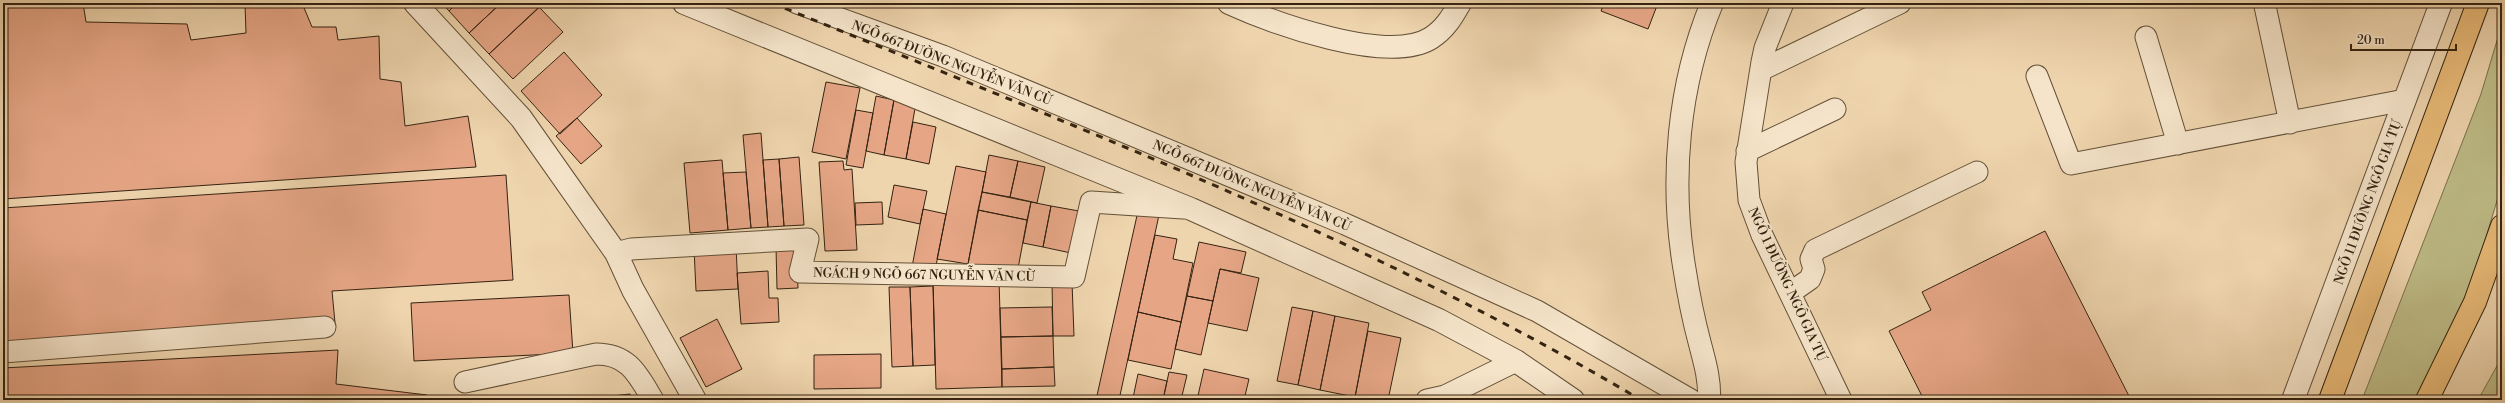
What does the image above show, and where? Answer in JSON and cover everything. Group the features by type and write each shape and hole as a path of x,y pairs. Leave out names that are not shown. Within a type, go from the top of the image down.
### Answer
{"highway":[{"path":"2330,400 2478,3"},
{"path":"2427,400 2475,302 2502,226"}],"street":[{"path":"415,3 521,118 616,253 633,290 695,400"},
{"path":"1229,3 1263,18 1342,41 1407,48 1430,39 1445,28 1460,3"},
{"path":"1709,400 1708,371 1699,343 1684,266 1678,213 1679,139 1684,103 1701,31 1712,3"},
{"name":"NGÕ 11 ĐƯỜNG NGÔ GIA TỰ","path":"2293,400 2441,3"},
{"path":"692,6 1191,209 1439,320 1516,361 1573,400"}],"lane":[{"name":"NGÕ 667 ĐƯỜNG NGUYỄN VĂN CỪ","path":"797,3 943,56 1345,224 1537,311 1691,400"},
{"name":"NGÕ 1 ĐƯỜNG NGÔ GIA TỰ","path":"1783,3 1765,48 1747,151 1746,162 1749,200 1762,235 1841,400"},
{"path":"1761,70 1900,3"},
{"path":"2265,6 2290,123"},
{"path":"2146,37 2178,144"},
{"path":"2038,76 2071,164 2405,100"},
{"path":"1747,151 1835,109"},
{"path":"1790,293 1810,279 1814,269 1810,259 1816,250 1977,172"},
{"name":"NGÁCH 9 NGÕ 667 NGUYỄN VĂN CỪ","path":"616,253 631,250 808,239 800,272 1074,277 1091,202 1191,209"},
{"path":"3,352 325,328"},
{"path":"465,382 596,354 607,354 619,357 629,364 639,375 654,400"},
{"path":"1427,400 1445,396 1516,361"}],"shaded area":[{"path":"2502,24 2502,184 2465,307 2420,400 2362,400 2481,94"},
{"path":"2502,357 2502,400 2478,400"}],"building":[{"path":"3,3 49,3 49,6 83,3 86,22 187,24 191,40 246,33 245,4 302,3 312,27 336,27 338,40 379,36 380,79 401,82 405,126 468,116 476,167 3,199"},
{"path":"442,3 457,3 449,11"},
{"path":"457,3 501,3 469,33 449,11"},
{"path":"501,3 544,3 489,54 469,33"},
{"path":"1604,3 1658,3 1648,29 1601,11"},
{"path":"539,7 563,32 513,79 489,54"},
{"path":"564,52 602,95 560,134 521,91"},
{"path":"826,82 860,88 846,159 812,152"},
{"path":"876,96 894,100 884,155 866,151"},
{"path":"894,100 916,103 906,159 884,155"},
{"path":"856,110 873,113 863,168 846,165"},
{"path":"577,118 602,146 581,164 556,136"},
{"path":"913,122 936,127 929,164 906,159"},
{"path":"761,133 768,227 751,228 743,135"},
{"path":"989,155 1018,161 1010,197 982,192"},
{"path":"799,157 804,225 784,226 779,159"},
{"path":"779,159 784,226 768,227 763,160"},
{"path":"722,160 728,230 690,233 684,163"},
{"path":"843,161 844,170 852,169 857,250 825,251 819,162"},
{"path":"1018,161 1045,167 1037,203 1010,197"},
{"path":"956,166 986,172 968,264 937,259"},
{"path":"746,172 751,228 728,230 723,173"},
{"path":"506,175 513,280 332,291 335,323 3,347 3,208"},
{"path":"894,185 927,191 920,224 888,217"},
{"path":"982,192 1031,202 1027,220 978,210"},
{"path":"882,202 883,224 856,225 855,203"},
{"path":"1031,202 1051,206 1043,247 1023,243"},
{"path":"1051,206 1079,211 1071,253 1043,247"},
{"path":"923,209 946,214 935,271 912,267"},
{"path":"978,210 1027,220 1017,274 968,264"},
{"path":"1138,211 1159,215 1119,400 1096,400"},
{"path":"2045,231 2131,400 1924,400 1889,331 1931,310 1922,292"},
{"path":"1155,235 1177,239 1173,259 1193,263 1181,322 1138,312"},
{"path":"1199,242 1246,252 1241,273 1220,269 1213,301 1187,296"},
{"path":"736,246 738,289 696,291 694,248"},
{"path":"796,246 798,288 777,289 776,247"},
{"path":"1220,269 1259,278 1247,331 1208,323"},
{"path":"768,271 769,298 778,298 779,322 741,324 737,273"},
{"path":"999,278 1002,387 936,389 933,279"},
{"path":"1072,282 1074,336 1053,336 1052,283"},
{"path":"933,286 935,365 913,366 910,287"},
{"path":"889,287 910,287 913,366 892,367"},
{"path":"569,295 573,353 414,361 411,303"},
{"path":"1187,296 1213,301 1201,355 1175,349"},
{"path":"1052,307 1053,336 1001,337 1000,308"},
{"path":"1292,307 1313,311 1298,385 1277,381"},
{"path":"1313,311 1335,316 1320,390 1298,385"},
{"path":"1138,312 1181,322 1171,369 1128,360"},
{"path":"1335,316 1369,323 1355,397 1320,390"},
{"path":"717,319 742,369 706,387 680,338"},
{"path":"1368,331 1401,338 1388,400 1370,400 1355,397"},
{"path":"1053,336 1054,367 1002,369 1001,337"},
{"path":"338,350 336,384 427,395 426,400 3,400 3,368"},
{"path":"881,354 881,388 814,389 814,355"},
{"path":"1054,367 1055,386 1002,387 1002,369"},
{"path":"1204,369 1249,379 1244,400 1197,400"},
{"path":"1169,372 1187,375 1181,400 1163,400"},
{"path":"1138,374 1167,381 1163,400 1133,398"},
{"path":"630,394 631,400 577,400"}],"railway":[{"path":"772,3 1104,138 1323,234 1431,286 1537,341 1641,400"}]}
